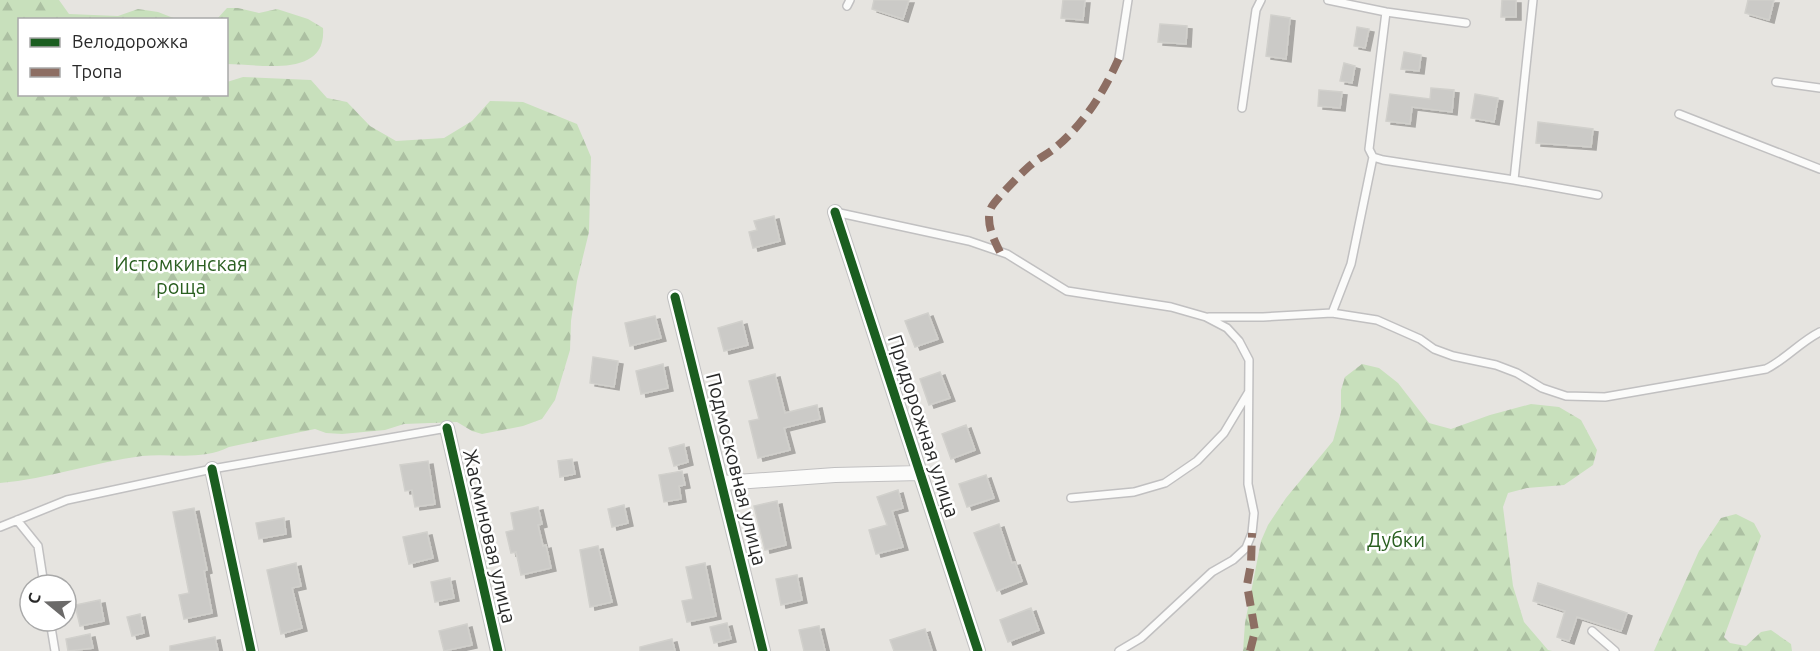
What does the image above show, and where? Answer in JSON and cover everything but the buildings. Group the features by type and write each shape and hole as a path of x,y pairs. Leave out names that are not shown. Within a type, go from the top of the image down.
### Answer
{"street":[{"name":"Придорожная улица","path":"835,212 978,651"},
{"name":"Подмосковная улица","path":"675,297 763,651"},
{"name":"Жасминовая улица","path":"447,428 498,651"},
{"path":"212,469 251,651"},
{"path":"723,483 836,475 920,473"}],"lane":[{"path":"1119,58 1128,0"},
{"path":"1242,108 1256,10 1261,0"},
{"path":"1328,0 1386,12 1466,23"},
{"path":"1514,180 1533,0"},
{"path":"1332,313 1351,264 1373,157 1369,149 1386,12"},
{"path":"1776,82 1820,88"},
{"path":"1680,114 1820,169"},
{"path":"1373,157 1598,195"},
{"path":"835,212 899,225 1007,254 1067,291 1171,307 1206,317 1227,328 1239,341 1249,360 1248,484 1254,513 1252,533 1246,548 1233,560 1212,572 1141,638 1119,651"},
{"path":"1206,317 1263,317 1332,313 1377,320 1420,339 1434,349 1453,356 1496,364 1542,388 1566,396 1605,397 1766,369 1782,361 1808,338 1820,332"},
{"path":"1071,498 1134,492 1165,483 1197,461 1224,433 1249,392"},
{"path":"0,527 67,500 212,469 447,428"},
{"path":"17,520 38,546 42,573"},
{"path":"1592,631 1615,651"},
{"path":"52,633 56,651"}],"green space":[{"name":"Истомкинская роща","path":"0,0 59,0 69,14 118,16 138,9 158,12 173,18 18,18 18,96 228,96 228,82 243,77 311,80 327,98 347,102 370,126 396,141 444,138 472,121 490,101 523,102 577,124 591,157 589,232 577,281 571,321 570,350 555,400 542,419 523,426 482,434 457,422 404,424 385,430 342,434 326,433 315,429 229,447 208,454 142,456 36,478 0,483"},
{"path":"227,8 259,13 277,9 308,19 323,28 321,44 314,55 303,62 273,66 228,64 228,18 218,18"},
{"name":"Дубки","path":"1362,364 1379,368 1398,383 1429,423 1451,429 1531,404 1559,407 1581,420 1597,450 1593,465 1564,485 1527,488 1508,493 1503,507 1513,586 1524,622 1548,650 1552,651 1243,651 1245,623 1261,541 1268,525 1286,498 1333,441 1341,412 1341,390 1345,377"},
{"path":"1736,514 1754,523 1761,536 1724,637 1730,643 1746,646 1761,632 1771,630 1791,644 1792,651 1654,651 1699,551 1721,518"}],"marked path":[{"path":"1000,252 989,219 993,204 1023,172 1055,148 1075,129 1100,95 1119,58"},
{"path":"1250,651 1255,631 1247,585 1251,564 1252,533"}],"cycle path":[{"path":"835,212 978,651"},
{"path":"675,297 763,651"},
{"path":"447,428 498,651"},
{"path":"212,469 251,651"}]}
